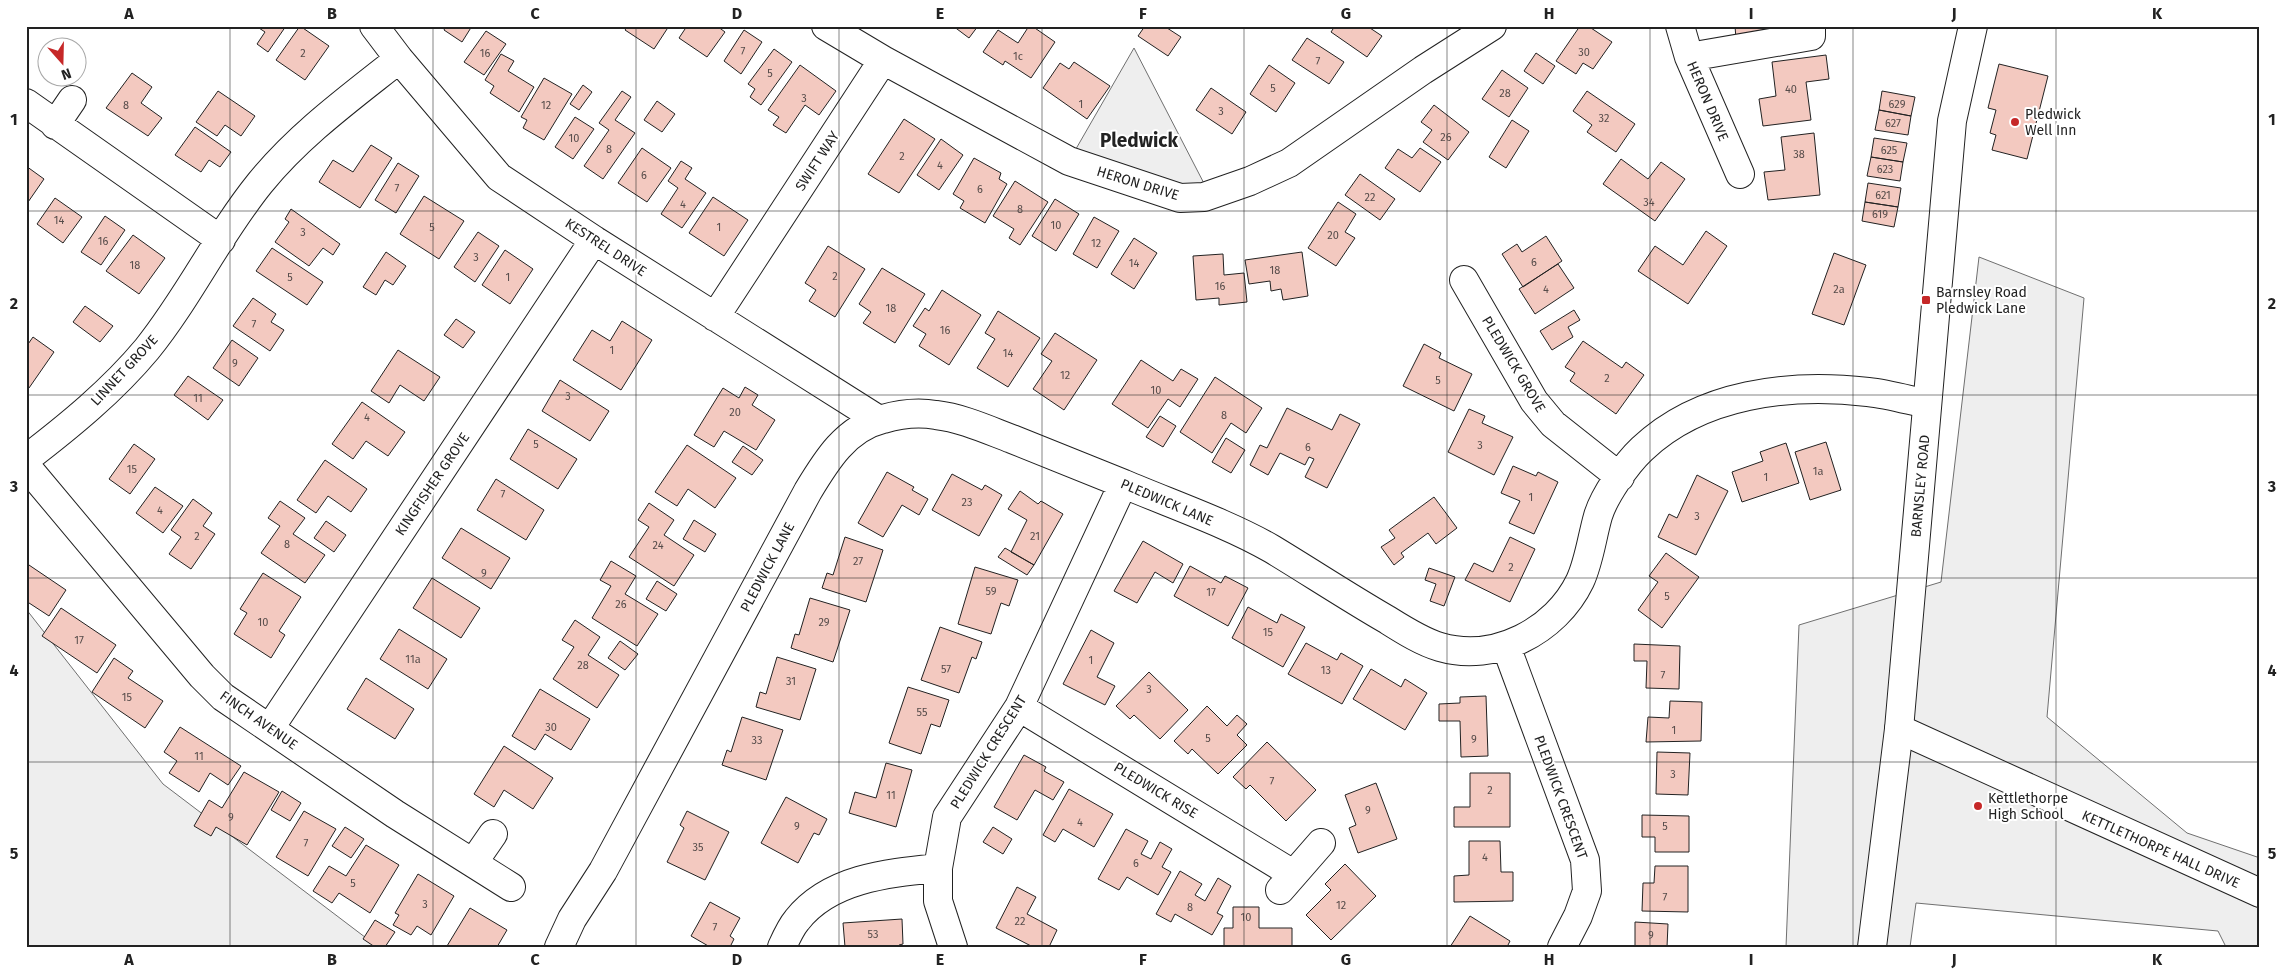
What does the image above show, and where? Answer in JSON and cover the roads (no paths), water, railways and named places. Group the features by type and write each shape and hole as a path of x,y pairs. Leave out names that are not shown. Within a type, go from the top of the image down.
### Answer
{"street":[{"name":"KESTREL DRIVE","path":"374,26 399,59 499,177 594,240 879,420"},
{"path":"826,26 883,60"},
{"name":"HERON DRIVE","path":"883,60 1069,161 1180,198 1210,195 1250,181 1289,163 1423,70 1492,26"},
{"name":"HERON DRIVE","path":"1680,26 1689,57 1740,174"},
{"path":"1689,57 1811,36 1811,26"},
{"name":"BARNSLEY ROAD","path":"1872,947 1899,730 1952,121 1974,26"},
{"name":"LINNET GROVE","path":"26,458 64,429 107,392 147,349 186,295 220,240 260,184 296,143 319,121 399,59"},
{"name":"SWIFT WAY","path":"715,317 883,60"},
{"path":"55,125 72,100"},
{"path":"26,103 220,240"},
{"name":"KINGFISHER GROVE","path":"270,728 594,240"},
{"name":"PLEDWICK GROVE","path":"1464,280 1534,401 1553,424 1620,477"},
{"name":"PLEDWICK LANE","path":"559,947 572,919 603,871 808,491 830,455 855,430 879,420 911,413 938,415 983,428 1123,484 1269,547 1397,626 1439,647 1474,652 1506,646 1536,631 1563,607 1581,580 1600,511 1620,477 1640,451 1671,425 1708,408 1757,393 1816,389 1869,392 1927,404"},
{"name":"FINCH AVENUE","path":"26,466 202,676 223,697 395,814 511,887"},
{"name":"PLEDWICK CRESCENT","path":"953,947 938,901 938,868 947,817 1019,707 1123,484"},
{"name":"PLEDWICK CRESCENT","path":"1506,646 1585,860 1587,891 1578,916 1562,947"},
{"name":"PLEDWICK RISE","path":"1019,707 1287,882 1321,843"},
{"name":"KETTLETHORPE HALL DRIVE","path":"1899,730 2260,893"},
{"path":"473,863 493,834"},
{"path":"782,947 797,920 819,899 849,884 884,874 938,868"}],"place":[{"name":"Pledwick Well Inn","path":"2015,122"},
{"name":"Barnsley Road Pledwick Lane","path":"1926,300"},
{"name":"Kettlethorpe High School","path":"1978,806"}],"district":[{"name":"Pledwick","path":"1139,140"}]}
